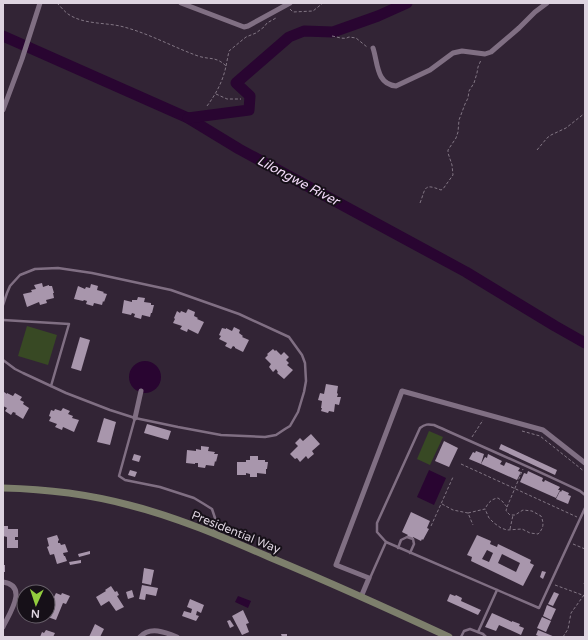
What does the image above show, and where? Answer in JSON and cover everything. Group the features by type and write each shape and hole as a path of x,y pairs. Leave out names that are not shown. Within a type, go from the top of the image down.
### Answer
{"main road":[{"name":"Presidential Way","path":"3,488 30,489 97,497 174,518 214,533 332,584 449,637"}],"street":[{"path":"3,110 22,59 40,3"},
{"path":"181,3 244,27 290,6"},
{"path":"373,48 380,76 384,81 396,86 430,70 453,53 462,51 485,54 491,52 547,3"},
{"path":"135,418 141,391"},
{"path":"361,597 369,578 336,565 402,391 543,430 585,463"},
{"path":"3,582 9,583 13,586 16,593 15,602 3,627"},
{"path":"140,637 146,632 151,631 165,632 177,637"}],"lane":[{"path":"3,305 10,286 20,275 34,269 58,268 92,273 172,290 239,314 289,337 302,355 305,363 306,381 298,412 290,426 276,435 266,437 221,435 135,418 110,410 51,386 15,369 3,360"},
{"path":"3,320 69,324 51,386"},
{"path":"135,418 119,476 125,480 145,483 194,498 212,509 215,518 214,533"},
{"path":"585,495 580,491 525,465 429,424 420,428 377,523 377,532 386,542 398,548 539,608 585,508"},
{"path":"398,548 401,540 407,537 413,539 414,544 410,553"},
{"path":"369,578 386,542"},
{"path":"478,632 497,590"},
{"path":"461,637 467,629 483,634 486,637"}],"path":[{"path":"57,3 68,14 78,19 123,27 162,40 200,56 221,61 226,66"},
{"path":"290,6 293,12 312,11 323,3"},
{"path":"207,106 216,94 225,73 229,51 246,37 256,33 267,23 279,16"},
{"path":"332,36 344,39 349,37 356,38 367,47 373,48"},
{"path":"420,203 427,187 430,186 441,190 453,175 448,150 456,138 459,120 468,98 469,91 474,83 480,62 485,54"},
{"path":"216,94 227,99 241,99"},
{"path":"538,150 546,138 566,128 585,113"},
{"path":"469,441 483,419"},
{"path":"519,430 540,436 585,472"},
{"path":"461,464 580,519"},
{"path":"507,507 525,465"},
{"path":"431,526 453,477"},
{"path":"498,498 507,507 506,510 510,515 515,515 523,510 532,511 541,516 544,523 542,530 538,534 530,533 522,529 507,530 501,528 489,518 485,509 488,503 498,498"},
{"path":"441,504 453,510 468,513 485,509"},
{"path":"468,513 473,525"},
{"path":"510,530 513,515"},
{"path":"569,542 585,549"},
{"path":"585,582 585,586"},
{"path":"551,583 584,596"},
{"path":"563,637 568,629 571,613 584,596 585,590"}],"green space":[{"path":"27,326 57,335 48,365 18,356"},
{"path":"429,431 443,437 430,465 417,459"}],"shaded area":[{"path":"145,361 156,366 161,377 156,388 145,393 134,388 129,377 134,366"},
{"path":"429,470 446,478 434,505 417,497"},
{"path":"238,596 251,601 248,608 235,602"}],"building":[{"path":"42,283 43,287 49,285 52,286 54,298 46,300 47,303 40,305 39,302 27,307 23,294 32,292 31,290 36,289 34,285"},
{"path":"91,284 98,286 97,290 107,294 102,305 94,303 93,306 86,304 87,301 74,299 78,286 85,289 86,287 90,288"},
{"path":"138,297 145,298 144,302 154,305 150,317 142,315 141,319 134,317 135,314 132,313 131,315 122,313 124,300 132,302 132,300 137,300"},
{"path":"188,309 195,312 194,316 198,318 197,319 204,322 198,334 188,329 187,332 180,329 182,326 173,323 177,311 180,313 181,311 186,313"},
{"path":"234,327 240,330 239,333 243,336 242,337 249,340 243,352 233,346 231,349 225,346 227,343 219,339 222,328 232,331"},
{"path":"80,337 90,340 81,371 71,368"},
{"path":"273,349 281,355 284,352 289,357 286,360 289,363 287,365 293,370 284,379 277,373 278,372 276,369 273,372 269,367 271,364 265,358"},
{"path":"326,384 338,386 337,397 341,397 339,405 335,404 334,412 329,411 328,413 321,411 322,401 318,400 320,393 324,394"},
{"path":"4,392 13,396 15,393 22,397 20,400 29,408 23,419 15,414 16,413 13,412 11,415 5,411 7,408 3,406"},
{"path":"63,408 70,411 68,414 73,416 72,418 79,420 74,432 63,427 62,430 55,427 57,424 49,421 51,417 49,416 51,410 54,411 55,409 61,411"},
{"path":"104,418 116,422 110,445 97,442"},
{"path":"147,424 171,431 168,440 144,433"},
{"path":"311,434 320,444 312,451 314,454 308,459 306,456 300,462 297,458 295,459 290,454 298,446 295,443 300,438 303,441"},
{"path":"444,441 458,448 449,467 435,461"},
{"path":"501,444 557,470 555,475 499,449"},
{"path":"201,446 209,447 208,451 218,454 214,466 206,465 205,468 198,467 198,463 186,463 187,450 201,450"},
{"path":"476,451 484,454 481,464 469,459 473,452 475,453"},
{"path":"134,454 141,456 139,462 132,460"},
{"path":"488,454 502,461 500,464 504,466 506,462 520,468 518,471 521,472 517,480 481,464 485,457 487,458"},
{"path":"250,456 258,456 258,460 265,460 265,462 268,462 266,474 257,473 257,477 250,477 250,474 246,473 246,475 237,475 237,462 246,462 246,460 250,460"},
{"path":"130,470 137,472 135,477 128,475"},
{"path":"528,471 543,478 542,481 544,482 545,480 560,487 556,498 520,482 524,473 527,474"},
{"path":"562,490 569,493 568,495 571,496 568,504 556,499"},
{"path":"411,512 430,521 427,528 429,529 421,541 413,537 413,539 402,532"},
{"path":"3,526 8,526 8,529 18,529 18,537 15,537 15,540 18,540 18,548 7,548 7,537 3,536"},
{"path":"57,535 59,540 58,543 61,545 65,544 68,552 63,553 67,561 57,564 54,554 50,555 47,547 49,546 47,538"},
{"path":"477,535 491,541 490,544 497,547 498,544 531,560 530,563 534,565 523,586 471,561 472,557 467,555","holes":["487,550 493,553 489,562 482,559","502,554 520,563 516,572 498,563"]},
{"path":"90,551 90,554 79,557 78,554"},
{"path":"81,560 81,563 70,565 69,562"},
{"path":"3,565 5,565 5,572 3,572"},
{"path":"144,568 154,570 151,585 142,583"},
{"path":"542,571 546,572 543,579 540,577"},
{"path":"142,585 158,588 156,596 146,594 145,600 139,599"},
{"path":"111,586 115,592 117,591 119,595 117,596 124,607 116,611 109,601 101,606 96,597"},
{"path":"132,590 134,597 128,599 126,592"},
{"path":"554,592 559,594 553,606 548,604"},
{"path":"56,593 61,595 62,593 70,596 66,604 63,603 56,620"},
{"path":"450,594 462,598 461,601 481,610 478,615 447,601"},
{"path":"190,599 204,605 201,613 197,611 196,615 199,616 196,621 182,616 184,611 191,613 192,609 187,607"},
{"path":"547,605 556,609 551,620 543,616"},
{"path":"243,610 249,623 246,624 249,632 242,635 232,616"},
{"path":"492,613 520,624 519,626 524,628 521,635 499,625 496,631 485,627"},
{"path":"542,617 551,621 546,632 537,628"},
{"path":"230,620 234,626 230,628 227,621"},
{"path":"95,624 104,629 100,637 89,637"},
{"path":"46,630 55,633 53,637 40,637 42,632 44,633"},
{"path":"538,630 555,637 541,637 536,635"},
{"path":"281,634 287,634 287,637 282,637"}],"waterway":[{"path":"188,118 249,110 250,96 236,83 289,37 304,31 333,32 378,16 407,3"},
{"name":"Lilongwe River","path":"3,36 188,118 239,149 466,272 585,343"}]}
